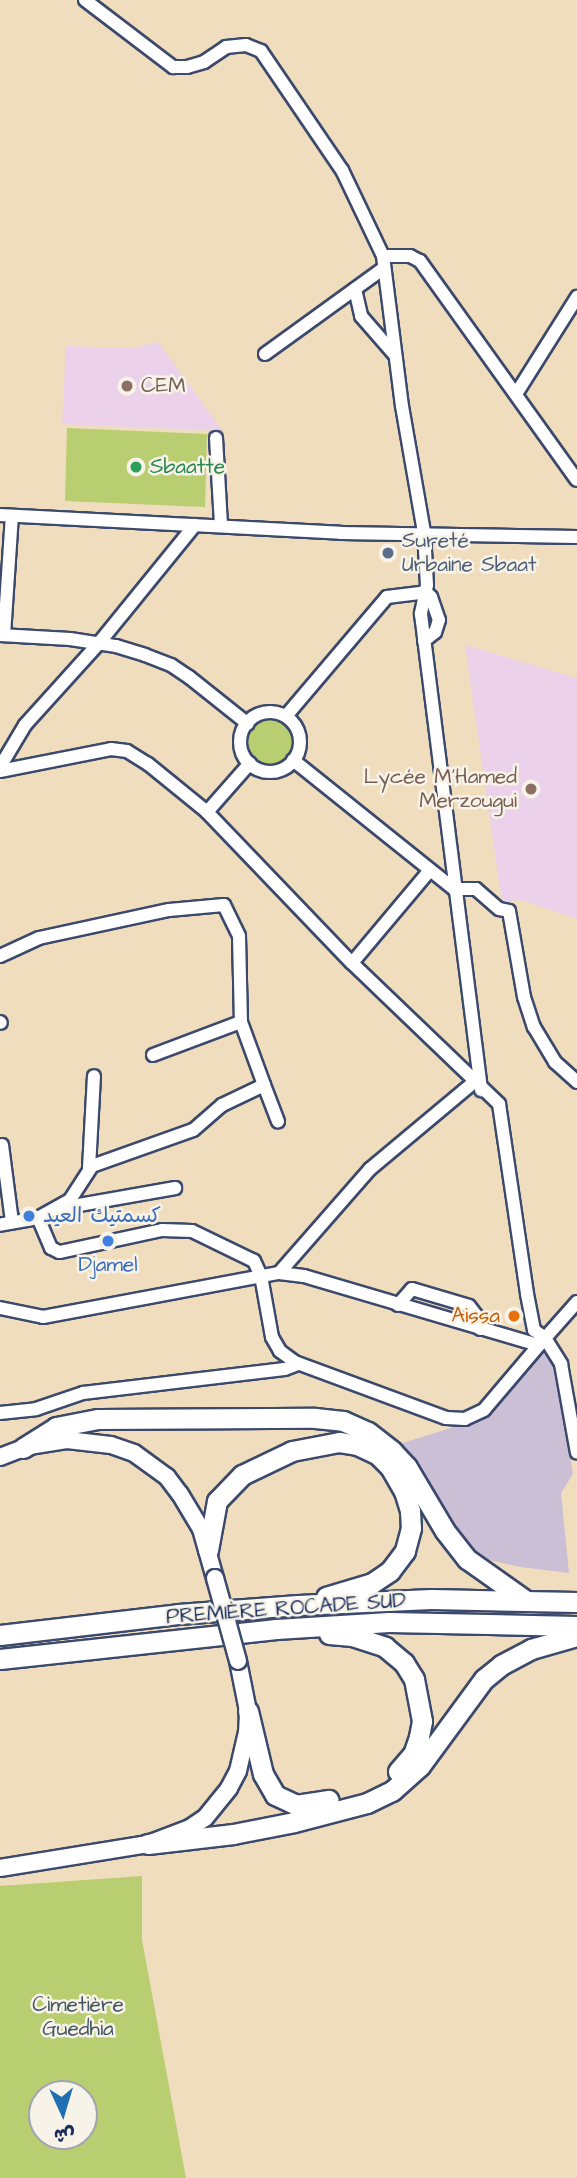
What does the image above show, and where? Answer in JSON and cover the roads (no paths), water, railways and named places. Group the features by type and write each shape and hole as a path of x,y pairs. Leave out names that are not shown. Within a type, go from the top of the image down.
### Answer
{"highway":[{"path":"23,1448 56,1427 98,1419 315,1418 343,1421 368,1432 393,1451 407,1467 445,1531 467,1559 525,1600"},
{"path":"208,1550 217,1501 242,1475 292,1451 339,1442 357,1445 378,1455 404,1491 410,1511 411,1528 405,1550 390,1571 372,1583 298,1605"},
{"name":"PREMIÈRE ROCADE SUD","path":"0,1635 178,1614 298,1605 430,1600 568,1602"},
{"name":"PREMIÈRE ROCADE SUD","path":"0,1659 276,1629 389,1622 577,1626"},
{"path":"248,1711 268,1785 285,1801 296,1805 308,1806 361,1791 389,1778 404,1765 419,1737 422,1721 414,1679 404,1663 385,1647 352,1636 276,1629"},
{"path":"149,1844 233,1834 294,1822 367,1803 392,1791 420,1766 484,1679 531,1649 577,1636"}],"main road":[{"path":"0,1457 49,1441 76,1440 111,1445 134,1453 167,1477 201,1529 248,1711 247,1733 238,1771 216,1806 190,1828 149,1844 0,1868"}],"street":[{"path":"85,0 173,67 204,62 226,47 246,45 261,51 342,170 384,262 395,355 424,532 426,592 421,614 478,1083"},
{"path":"265,354 355,289 384,262 410,256 420,261 577,480"},
{"path":"355,289 361,316 395,355"},
{"path":"516,394 577,297"},
{"path":"216,438 221,525"},
{"path":"248,724 171,665 99,643 2,635 6,516 341,533 424,532 577,537"},
{"path":"0,769 25,725 99,643 195,525"},
{"path":"286,716 387,597 426,592"},
{"path":"267,712 286,716 298,733 299,744 293,760 272,771 250,763 240,750 242,729 257,714 267,712"},
{"path":"0,769 99,750 127,751 148,764 207,812 352,963 499,1104 534,1330 561,1364 577,1453"},
{"path":"293,760 454,889 476,889 499,909 509,911 524,997 534,1027 555,1062 577,1082"},
{"path":"207,812 250,763"},
{"path":"352,963 430,870"},
{"path":"0,956 39,938 169,910 224,905 239,936 242,1022 278,1121"},
{"path":"153,1055 242,1022"},
{"path":"2,1145 6,1224 38,1218 70,1200 89,1168 94,1076"},
{"path":"279,1273 370,1169 478,1083"},
{"path":"89,1168 102,1161 193,1130 222,1105 264,1085"},
{"path":"57,1209 175,1188"},
{"path":"38,1218 51,1248 59,1251 162,1230 192,1231 247,1256 254,1261 261,1276 272,1337 279,1351 298,1364 446,1418 465,1419 484,1410 577,1303"},
{"path":"0,1308 43,1317 279,1273 304,1276 480,1329 542,1341"},
{"path":"398,1305 412,1289 470,1306 479,1319 480,1329"},
{"path":"0,1413 36,1409 83,1393 285,1369 298,1364"},
{"path":"568,1602 577,1591"}],"place":[{"name":"CEM","path":"127,386"},
{"name":"Sbaatte","path":"136,467"},
{"name":"Sureté Urbaine Sbaat","path":"388,553"},
{"name":"Lycée M'Hamed Merzougui","path":"531,789"},
{"name":"كسمتيك العيد","path":"29,1216"},
{"name":"Djamel","path":"108,1241"},
{"name":"Aissa","path":"514,1316"}],"park label":[{"name":"Cimetière Guedhia","path":"78,2017"}]}
